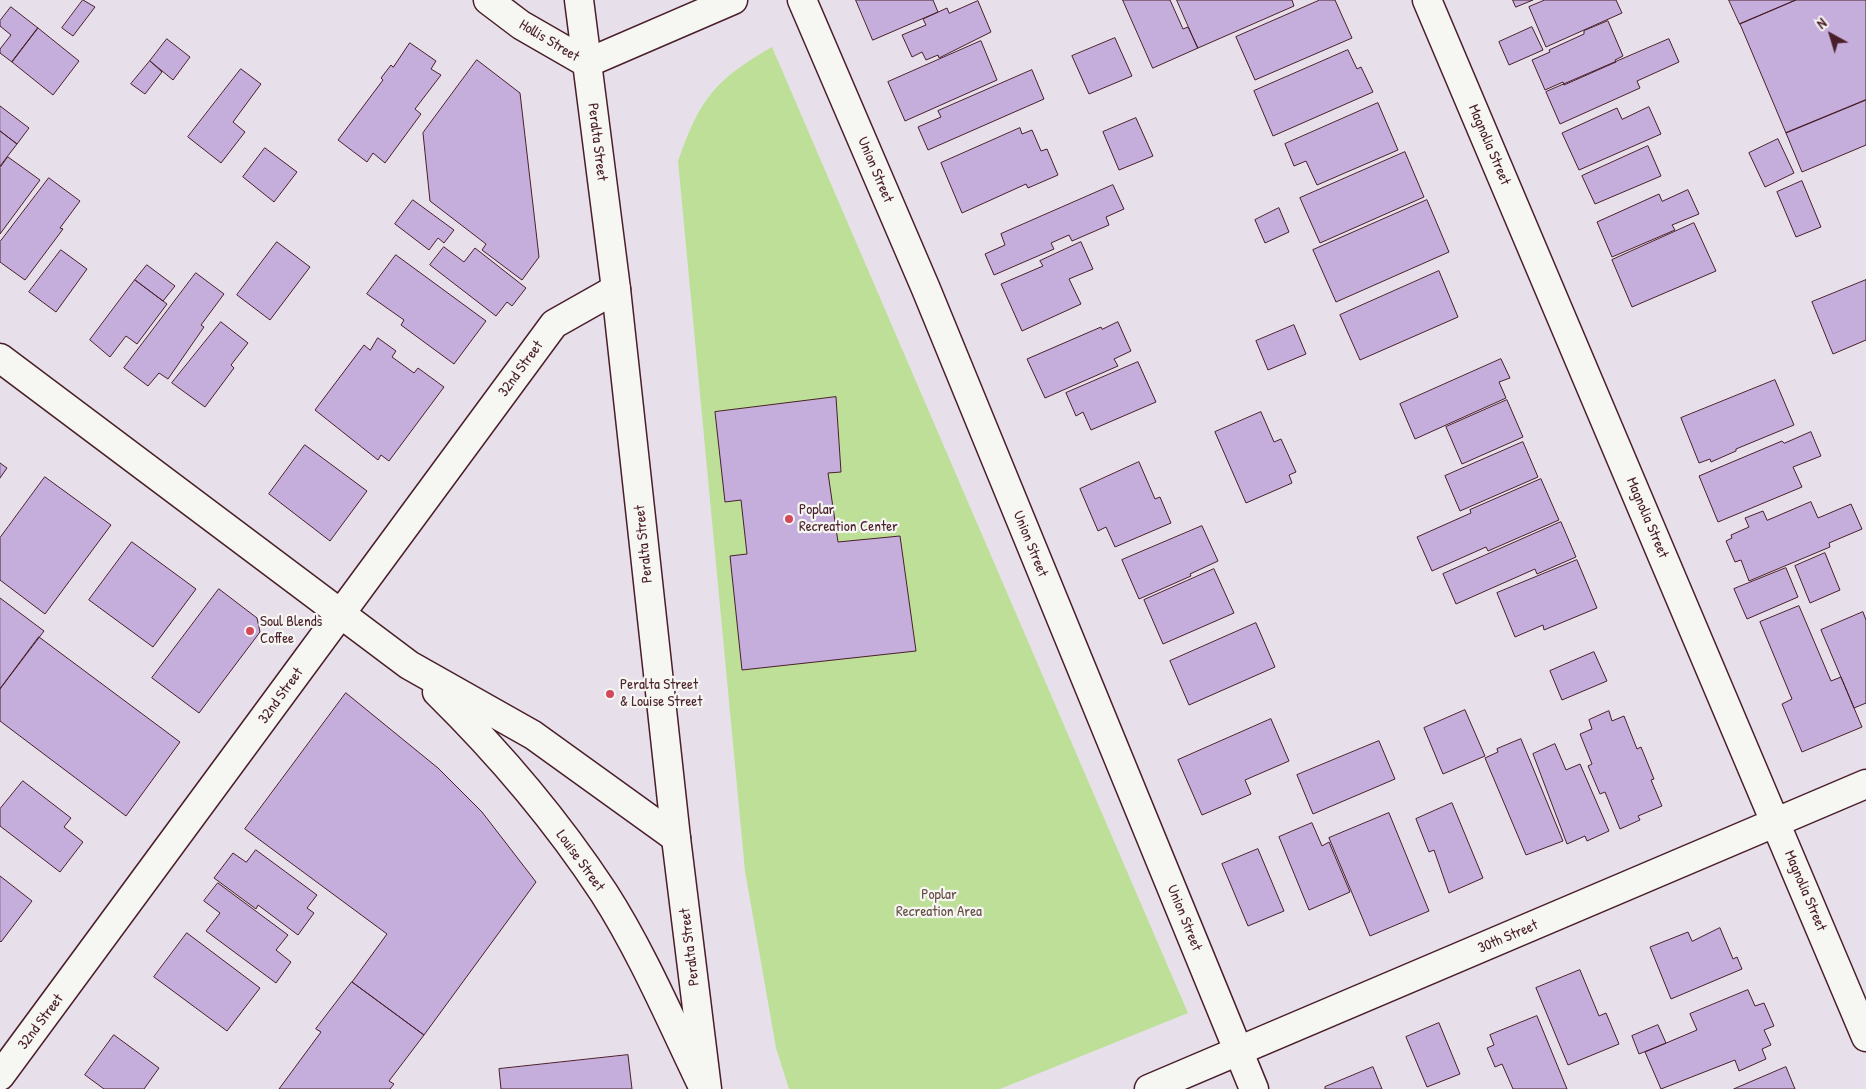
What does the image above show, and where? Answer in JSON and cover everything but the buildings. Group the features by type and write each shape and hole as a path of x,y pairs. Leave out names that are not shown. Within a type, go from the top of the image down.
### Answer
{"street":[{"name":"Hollis Street","path":"488,0 521,25 587,63"},
{"name":"Peralta Street","path":"579,0 616,289 676,838 706,1089"},
{"path":"587,63 733,0"},
{"name":"Union Street","path":"802,0 926,289 1254,1089"},
{"name":"Magnolia Street","path":"1427,0 1866,1037"},
{"name":"32nd Street","path":"0,1076 554,324 616,289"},
{"name":"Louise Street","path":"0,358 409,665 532,735 676,838"},
{"name":"Louise Street","path":"409,665 487,741 545,813 604,894 650,976 706,1089"},
{"name":"30th Street","path":"1149,1089 1866,784"},
{"path":"0,1080 12,1089"}],"green space":[{"name":"Poplar Recreation Area","path":"772,47 1188,1013 1000,1089 789,1089 776,1048 745,871 678,161 694,121 712,93 736,70"}],"place":[{"name":"Poplar Recreation Center","path":"789,519"},
{"name":"Soul Blends Coffee","path":"250,631"},
{"name":"Peralta Street & Louise Street","path":"610,694"}]}
